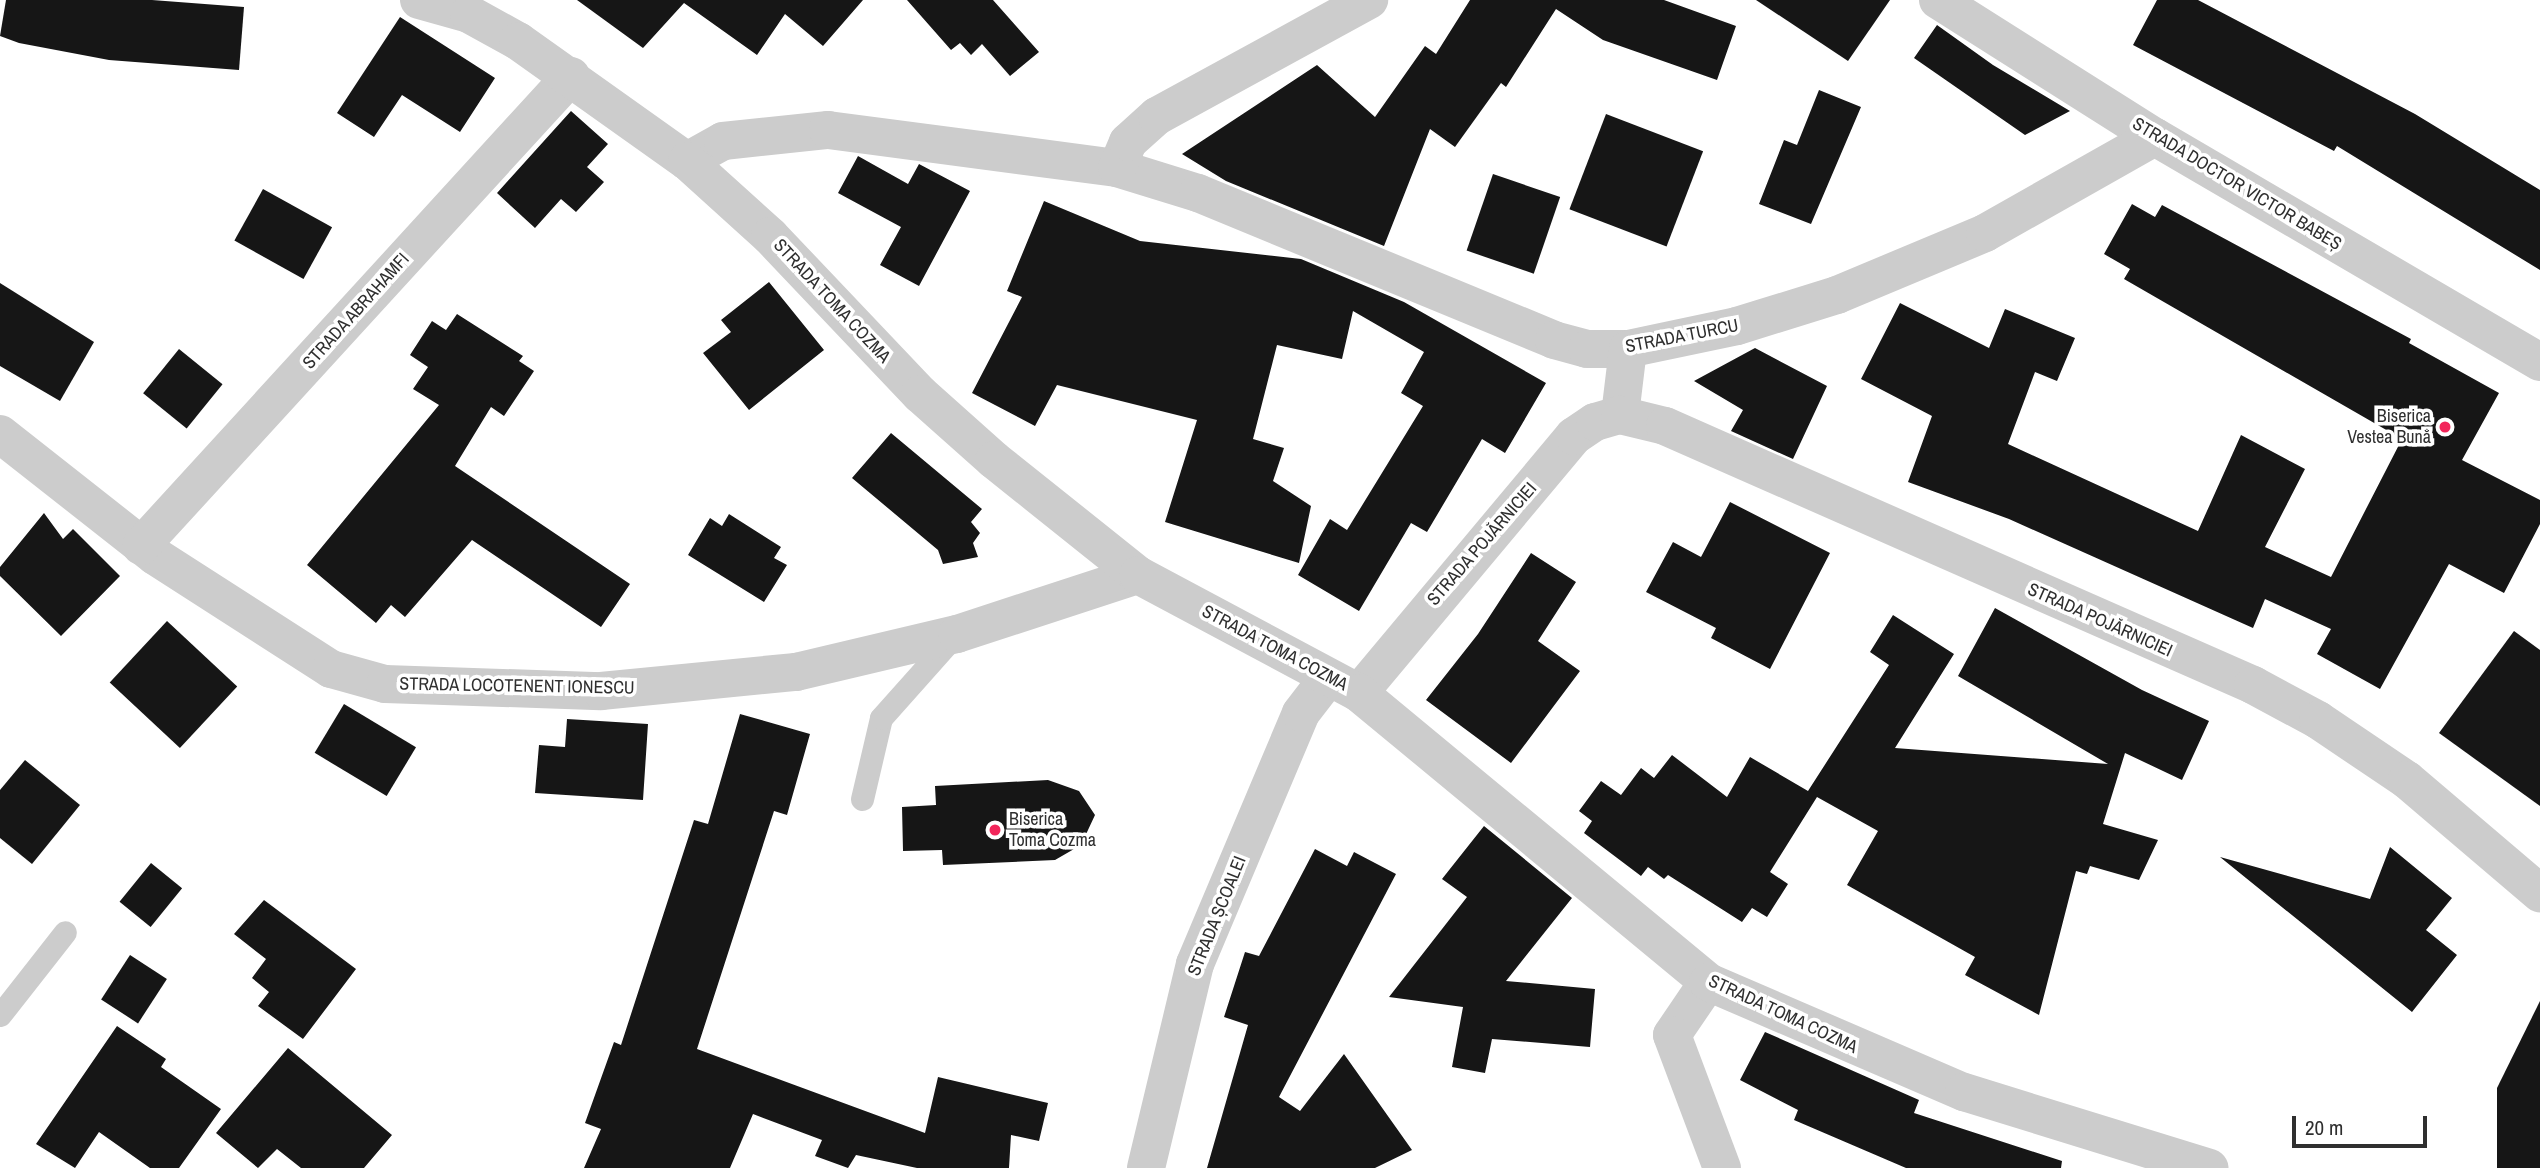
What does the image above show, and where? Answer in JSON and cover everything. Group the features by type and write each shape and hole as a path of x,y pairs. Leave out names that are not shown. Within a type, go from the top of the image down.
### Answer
{"street":[{"name":"STRADA TOMA COZMA","path":"419,0 469,15 571,76 687,161 770,236 920,394 994,460 1138,575 1343,686 1708,982 1964,1092 2208,1168"},
{"path":"1117,168 1128,142 1157,116 1369,0"},
{"name":"STRADA DOCTOR VICTOR BABEȘ","path":"1938,0 2155,137 2540,362"},
{"name":"STRADA ABRAHAMFI","path":"141,546 571,76"},
{"name":"STRADA TURCU","path":"687,161 723,141 828,130 1117,168 1198,193 1554,340 1587,349 1629,349 1737,326 1837,295 1985,233 2155,137"},
{"path":"1620,415 1629,349"},
{"name":"STRADA POJĂRNICIEI","path":"1343,686 1574,436 1595,422 1620,415 1665,426 2253,685 2318,720 2407,780 2540,893"},
{"name":"STRADA LOCOTENENT IONESCU","path":"0,434 141,546 331,669 385,684 601,691 674,686 796,672 957,634 1138,575"},
{"name":"STRADA ȘCOALEI","path":"1146,1168 1195,964 1301,713 1343,686"},
{"path":"1708,982 1672,1035 1722,1168"}],"lane":[{"path":"862,799 881,718 957,634"},
{"path":"0,1015 65,932"}],"building":[{"path":"6,0 152,0 244,7 239,70 109,60 19,43 0,36"},
{"path":"577,0 863,0 823,46 785,14 757,55 684,3 643,48"},
{"path":"907,0 993,0 1039,52 1010,76 982,44 971,55 960,43 951,50"},
{"path":"1470,0 1664,0 1736,26 1717,80 1603,40 1556,9 1506,87 1501,83 1455,147 1430,129 1384,246 1226,181 1182,154 1317,65 1375,117 1425,46 1436,54"},
{"path":"1756,0 1890,0 1848,61"},
{"path":"2157,0 2198,0 2415,114 2540,190 2540,270 2337,146 2334,151 2133,45"},
{"path":"400,17 495,78 460,132 402,95 374,137 337,113"},
{"path":"1937,25 1993,65 2070,111 2025,135 1914,58"},
{"path":"1819,90 1861,107 1811,224 1759,204 1784,140 1797,145"},
{"path":"571,111 608,144 587,167 604,182 576,212 561,199 535,228 497,193"},
{"path":"1606,114 1703,151 1667,246 1569,209"},
{"path":"858,156 908,184 919,164 970,191 919,286 880,265 901,227 838,193"},
{"path":"1493,174 1560,197 1534,274 1467,251"},
{"path":"263,189 332,227 303,279 234,241"},
{"path":"1044,201 1140,241 1301,259 1404,302 1546,383 1505,453 1482,439 1427,532 1411,523 1359,611 1298,575 1330,519 1347,530 1423,406 1401,393 1424,352 1353,311 1342,359 1277,345 1253,439 1284,448 1273,481 1311,506 1299,563 1165,522 1197,420 1057,385 1035,426 972,393 1022,297 1007,291"},
{"path":"2132,204 2155,217 2162,205 2411,339 2409,343 2499,393 2462,460 2540,500 2540,524 2504,593 2449,564 2380,689 2317,654 2331,629 2265,599 2253,628 2009,519 1908,482 1932,416 1861,379 1900,303 1989,348 2005,309 2075,338 2057,381 2035,372 2008,444 2198,531 2241,435 2305,469 2265,547 2331,577 2402,439 2124,279 2130,269 2104,254"},
{"path":"769,282 824,350 749,410 703,353 731,332 721,320"},
{"path":"0,283 94,342 60,401 0,366"},
{"path":"457,314 523,356 519,361 534,371 504,416 491,407 455,466 630,584 601,627 472,540 405,617 391,605 376,623 307,565 439,405 413,389 428,367 410,355 432,321 446,330"},
{"path":"1755,348 1827,386 1793,459 1731,431 1743,410 1694,381"},
{"path":"179,349 223,384 187,429 143,393"},
{"path":"891,433 982,509 971,522 980,533 973,543 978,557 943,564 938,550 852,478"},
{"path":"1730,502 1830,553 1770,669 1711,638 1716,628 1646,592 1673,542 1701,557"},
{"path":"44,513 63,539 73,529 120,576 61,636 0,576 0,567"},
{"path":"729,514 781,547 774,558 787,565 764,602 688,555 710,518 722,526"},
{"path":"1531,553 1576,582 1538,641 1580,671 1511,763 1426,700 1478,634"},
{"path":"1995,608 2142,690 2209,721 2182,780 2125,753 2103,824 2158,840 2139,880 2090,866 2087,874 2076,871 2039,1015 1965,975 1975,957 1847,885 1878,831 1817,797 1770,872 1788,884 1767,917 1752,908 1742,922 1668,875 1664,879 1648,867 1641,876 1584,833 1592,821 1579,811 1601,781 1621,795 1641,768 1654,778 1672,755 1727,797 1750,757 1808,791 1889,665 1870,652 1893,615 1954,654 1895,748 2108,764 1958,676"},
{"path":"167,621 237,686 180,748 110,682"},
{"path":"2514,631 2540,650 2540,806 2439,733"},
{"path":"344,704 416,747 387,796 315,753"},
{"path":"740,714 810,734 787,815 774,811 697,1049 925,1133 938,1077 1048,1103 1039,1141 1011,1135 1009,1168 917,1168 856,1155 848,1168 815,1156 822,1140 753,1114 730,1168 584,1168 601,1129 585,1123 614,1042 621,1045 694,820 708,824"},
{"path":"567,719 648,724 643,800 535,793 539,745 565,747"},
{"path":"25,760 80,805 32,864 0,838 0,790"},
{"name":"Biserica Toma Cozma","path":"1048,780 1079,791 1095,815 1081,845 1055,860 943,865 942,850 903,851 902,807 936,805 935,786"},
{"path":"1484,826 1572,898 1506,981 1595,989 1590,1047 1492,1039 1485,1073 1452,1067 1463,1007 1389,997 1467,897 1442,879"},
{"path":"2390,847 2452,898 2426,930 2457,955 2412,1012 2220,857 2370,899"},
{"path":"1315,849 1347,866 1354,852 1396,874 1279,1097 1300,1111 1344,1054 1412,1150 1375,1168 1207,1168 1248,1025 1224,1017 1245,952 1259,956"},
{"path":"151,863 182,888 151,927 120,902"},
{"path":"264,900 356,969 303,1039 258,1006 269,992 252,978 266,959 234,934"},
{"path":"130,955 167,979 138,1023 101,999"},
{"path":"2540,1001 2540,1168 2497,1168 2497,1088"},
{"path":"117,1026 166,1059 161,1067 221,1109 179,1168 150,1168 99,1132 75,1168 36,1144"},
{"path":"1765,1032 1919,1100 1914,1113 2062,1161 2061,1168 1906,1168 1794,1120 1798,1110 1740,1080"},
{"path":"288,1048 392,1135 364,1168 301,1168 277,1149 258,1168 216,1133"}],"place":[{"name":"Biserica Vestea Bună","path":"2445,427"},
{"name":"Biserica Toma Cozma","path":"995,830"}]}
